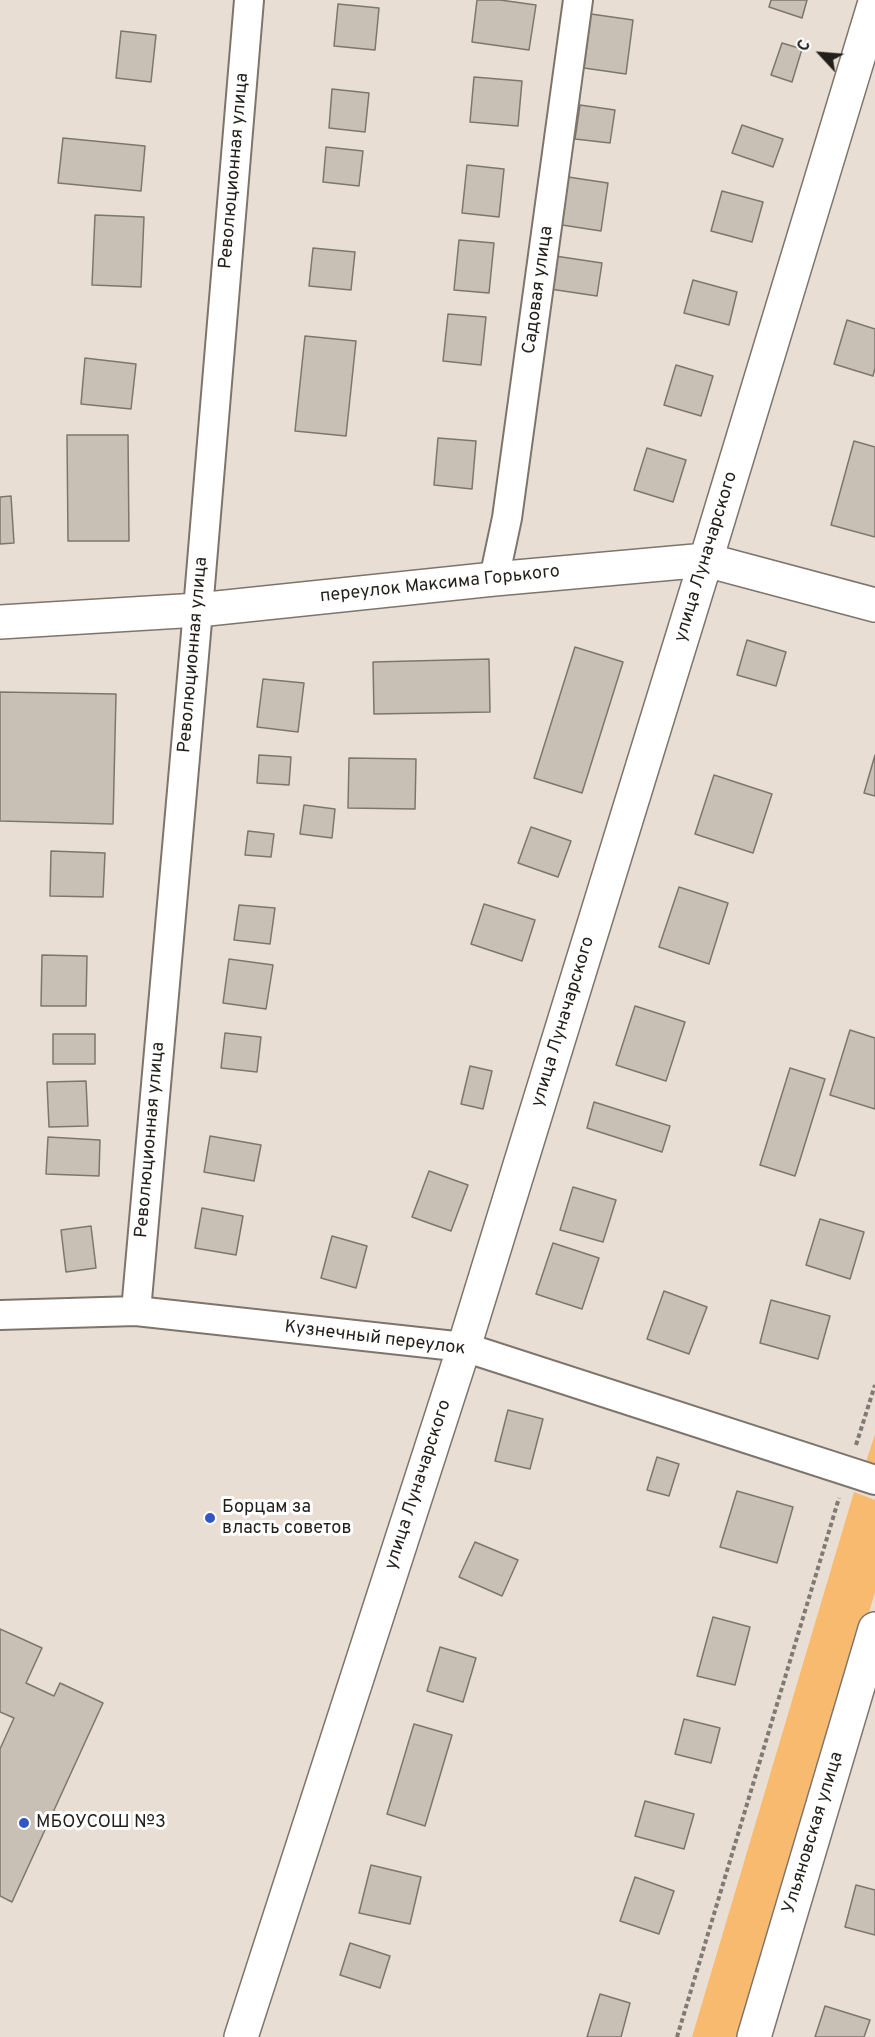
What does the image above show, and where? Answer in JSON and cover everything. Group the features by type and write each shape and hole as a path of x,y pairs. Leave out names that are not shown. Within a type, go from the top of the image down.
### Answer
{"main road":[{"name":"улица Луначарского","path":"241,2037 464,1347 875,2"},
{"name":"переулок Максима Горького","path":"0,622 198,610 494,579 706,560 875,605"},
{"name":"Ульяновская улица","path":"754,2037 875,1629"}],"street":[{"name":"Революционная улица","path":"136,1311 249,0"},
{"name":"Садовая улица","path":"494,579 507,518 578,0"},
{"name":"Кузнечный переулок","path":"0,1315 136,1311 464,1347 875,1480"}],"path":[{"path":"677,2037 847,1471 875,1385"}],"shaded area":[{"path":"875,1434 875,1465 866,1462"},
{"path":"854,1492 875,1500 875,1592 744,2037 692,2037"}],"building":[{"path":"477,0 500,0 536,5 529,50 472,42"},
{"path":"771,0 807,0 802,18 769,7"},
{"path":"338,4 379,8 375,50 334,46"},
{"path":"591,14 633,20 626,74 584,68"},
{"path":"121,31 156,35 151,82 116,78"},
{"path":"782,43 802,49 792,82 771,75"},
{"path":"474,77 522,81 518,126 470,122"},
{"path":"332,89 369,93 365,132 329,128"},
{"path":"580,105 615,110 610,143 575,139"},
{"path":"742,125 783,139 773,167 732,153"},
{"path":"63,138 145,146 141,191 58,183"},
{"path":"326,147 363,151 359,186 323,182"},
{"path":"467,165 504,169 499,217 462,213"},
{"path":"568,177 608,183 601,231 562,225"},
{"path":"722,191 763,202 752,242 711,231"},
{"path":"95,215 144,217 141,287 92,285"},
{"path":"459,240 494,243 489,293 454,290"},
{"path":"313,248 355,252 351,290 309,286"},
{"path":"555,256 602,263 597,296 550,289"},
{"path":"693,280 737,292 729,325 684,313"},
{"path":"448,314 486,317 481,365 443,361"},
{"path":"847,320 875,329 873,376 834,364"},
{"path":"305,336 356,341 346,436 295,431"},
{"path":"85,358 136,364 131,409 81,404"},
{"path":"676,365 713,376 701,416 664,405"},
{"path":"67,435 128,435 129,541 68,541"},
{"path":"438,438 476,441 472,489 434,485"},
{"path":"854,441 875,447 875,537 831,525"},
{"path":"647,448 686,460 673,502 634,490"},
{"path":"11,496 14,543 0,544 0,497"},
{"path":"747,640 786,652 776,686 737,675"},
{"path":"575,647 623,662 582,793 534,778"},
{"path":"489,659 490,712 374,714 373,662"},
{"path":"263,679 304,683 298,732 257,727"},
{"path":"0,692 116,694 113,824 0,821"},
{"path":"259,755 291,757 289,785 257,783"},
{"path":"875,755 875,796 864,793"},
{"path":"349,758 416,759 415,809 348,808"},
{"path":"714,775 772,794 753,853 695,834"},
{"path":"304,805 335,809 332,838 300,834"},
{"path":"531,827 571,841 558,877 518,863"},
{"path":"248,831 274,834 271,857 245,855"},
{"path":"51,851 105,853 103,897 50,896"},
{"path":"679,887 728,903 709,964 659,947"},
{"path":"484,904 535,920 522,961 471,944"},
{"path":"239,905 275,908 270,944 234,940"},
{"path":"42,955 87,956 86,1006 41,1006"},
{"path":"229,959 273,965 266,1009 223,1003"},
{"path":"635,1006 685,1022 666,1081 616,1065"},
{"path":"850,1030 875,1038 875,1109 830,1095"},
{"path":"225,1033 261,1037 257,1072 221,1068"},
{"path":"53,1034 95,1034 95,1064 53,1064"},
{"path":"470,1066 492,1071 483,1109 461,1104"},
{"path":"790,1068 825,1079 795,1176 760,1165"},
{"path":"86,1081 88,1126 49,1127 47,1082"},
{"path":"594,1102 670,1126 662,1152 587,1128"},
{"path":"210,1136 261,1145 254,1181 204,1172"},
{"path":"48,1137 100,1140 99,1176 46,1174"},
{"path":"429,1171 468,1185 451,1231 412,1217"},
{"path":"573,1187 616,1200 603,1242 560,1230"},
{"path":"202,1208 243,1216 236,1255 195,1248"},
{"path":"820,1219 864,1232 850,1279 806,1265"},
{"path":"91,1226 96,1268 66,1272 61,1230"},
{"path":"332,1236 367,1246 356,1288 321,1278"},
{"path":"553,1243 599,1258 582,1309 536,1294"},
{"path":"664,1291 707,1307 689,1354 647,1339"},
{"path":"771,1300 830,1316 818,1359 760,1343"},
{"path":"508,1410 543,1419 530,1469 495,1461"},
{"path":"657,1457 679,1464 669,1496 647,1490"},
{"path":"737,1491 793,1507 777,1563 720,1547"},
{"path":"475,1542 518,1560 502,1596 459,1577"},
{"path":"713,1617 750,1627 735,1685 697,1676"},
{"name":"МБОУСОШ №3","path":"0,1629 42,1648 26,1683 54,1696 60,1683 103,1703 12,1902 0,1896 0,1749 14,1718 0,1712"},
{"path":"440,1647 476,1658 463,1702 427,1691"},
{"path":"684,1719 720,1728 711,1763 675,1754"},
{"path":"414,1724 452,1735 425,1826 387,1814"},
{"path":"645,1801 694,1814 684,1849 635,1836"},
{"path":"371,1865 421,1877 410,1924 359,1913"},
{"path":"635,1877 674,1891 659,1934 620,1921"},
{"path":"856,1885 875,1890 875,1935 845,1927"},
{"path":"350,1943 390,1956 380,1988 340,1975"},
{"path":"600,1994 630,2003 621,2037 587,2037"},
{"path":"825,2006 870,2020 864,2037 815,2037"}],"place":[{"name":"Борцам за власть советов","path":"210,1518"},
{"name":"МБОУСОШ №3","path":"24,1823"}]}
